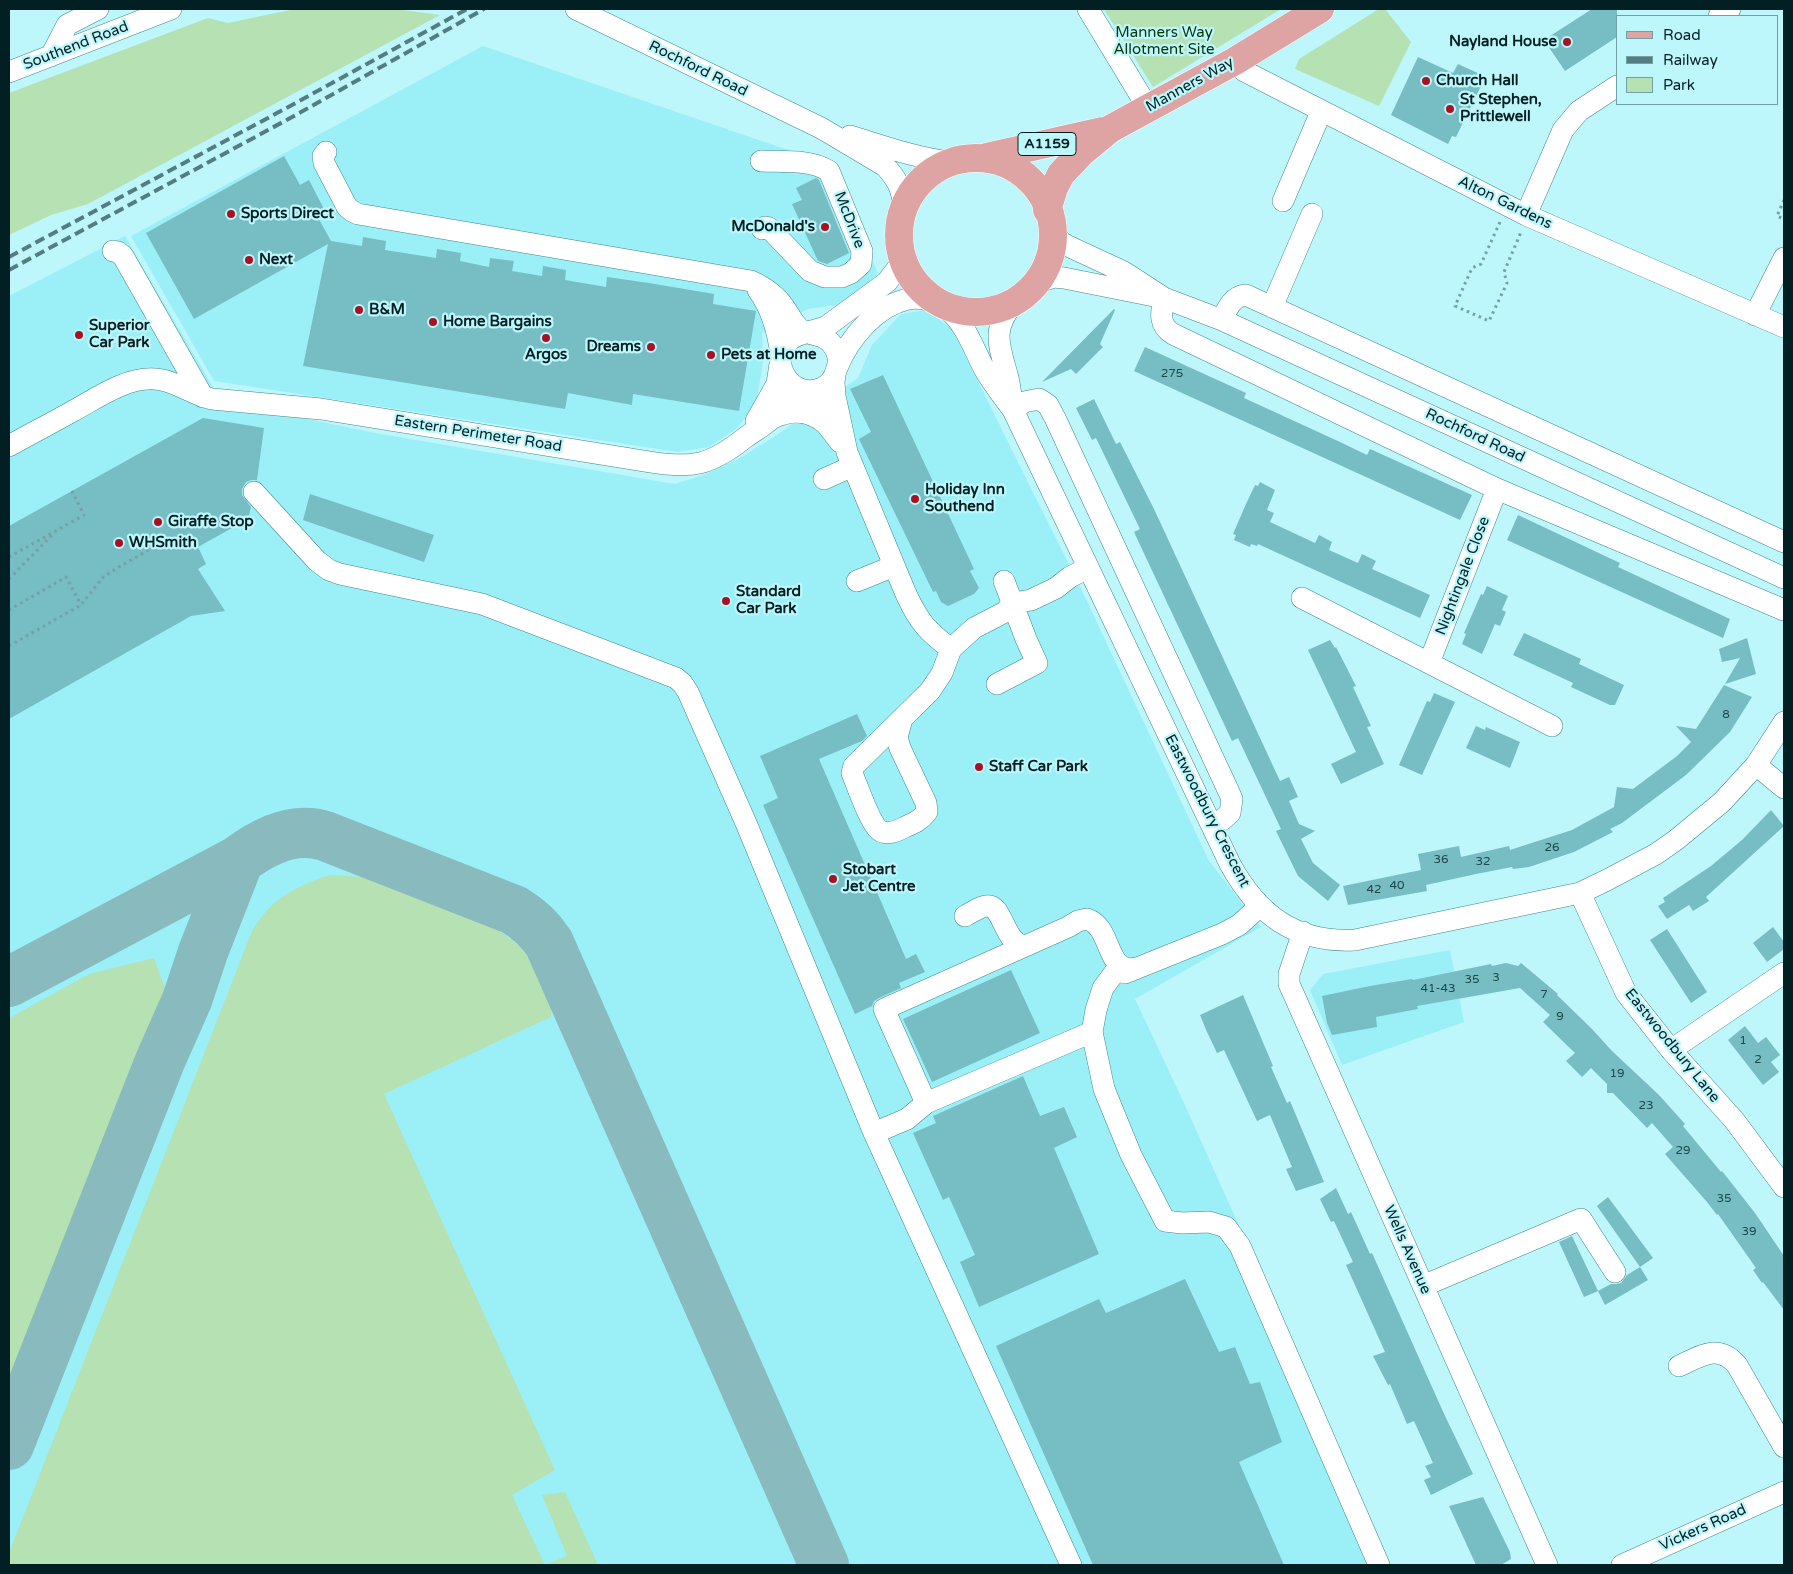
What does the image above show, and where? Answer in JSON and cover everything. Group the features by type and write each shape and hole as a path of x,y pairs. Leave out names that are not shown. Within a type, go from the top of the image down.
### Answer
{"main road":[{"name":"Manners Way","path":"1049,219 1054,188 1061,174 1081,152 1110,129 1235,61 1320,9"},
{"name":"Manners Way","path":"983,158 1008,154 1110,129"},
{"name":"A1159","path":"966,158 983,158 998,160 1012,166 1029,180 1039,193 1049,219 1050,256 1047,267 1039,282 1031,291 1015,302 1003,307 983,312 960,312 940,305 924,293 910,274 902,250 901,239 904,216 911,195 918,185 934,170 950,162 966,158"}],"street":[{"path":"51,56 67,25 98,9"},
{"name":"Southend Road","path":"9,72 172,9"},
{"name":"Rochford Road","path":"576,9 821,128 885,166 893,174 902,190 904,216"},
{"path":"1088,9 1148,108"},
{"name":"Alton Gardens","path":"1235,61 1244,71 1321,112 1521,213 1784,327"},
{"path":"1521,213 1563,130 1580,111 1616,87"},
{"path":"1283,201 1321,112"},
{"name":"Rochford Road","path":"821,128 908,154 950,162"},
{"path":"326,152 323,156 324,163 347,207 358,214 742,278 752,280 768,290 783,305 798,327 808,333 818,334 830,342 837,354 834,382 835,396 850,459 894,566 916,616 928,630 957,644"},
{"name":"McDrive","path":"762,229 765,227 769,228 810,270 825,277 842,277 851,274 861,264 862,251 830,174 826,169 785,160 764,161"},
{"path":"1272,307 1312,214"},
{"name":"Rochford Road","path":"1049,219 1061,242 1124,272 1164,298"},
{"path":"781,360 784,347 790,340 798,335 827,326 887,282 900,265 902,250"},
{"path":"113,251 123,256 203,397"},
{"path":"1756,315 1784,258"},
{"path":"742,278 753,284 768,307 777,332 782,373 786,380 799,389 807,391 825,386 836,372 842,355 850,344 882,310 909,298 921,298 940,305"},
{"name":"Rochford Road","path":"1039,282 1054,278 1064,278 1164,298 1222,320 1784,578"},
{"path":"1222,320 1233,300 1246,295 1784,542"},
{"path":"1164,298 1162,322 1164,327 1173,334 1497,490 1784,610"},
{"name":"Eastwoodbury Crescent","path":"1013,410 1008,376 1000,354 998,335 1003,317 1015,302"},
{"name":"Eastwoodbury Crescent","path":"940,305 954,314 963,326 986,371 1013,410 1079,573 1239,880 1260,906 1276,919 1320,938 1338,941 1355,940 1580,893 1656,854 1722,802 1756,765 1784,722"},
{"name":"Eastern Perimeter Road","path":"745,438 777,384 781,360"},
{"name":"Eastern Perimeter Road","path":"9,446 116,388 139,380 160,380 203,397 321,409 675,466 700,464 735,447 771,419 794,395 807,391"},
{"path":"807,391 814,397 827,425 850,459"},
{"path":"1013,410 1024,402 1039,399 1048,405 1232,799 1230,812 1222,820 1212,825"},
{"path":"771,419 786,412 799,411 814,416 827,425"},
{"path":"824,479 850,459"},
{"name":"Nightingale Close","path":"1429,663 1497,490"},
{"path":"254,492 317,561 329,570 340,574 482,604 676,678 682,683 688,692 746,823 874,1133 1071,1565"},
{"path":"858,581 894,566"},
{"path":"902,719 897,737 900,748 926,803 927,812 920,820 912,824 894,832 884,832 879,830 873,821 852,773 854,766 930,691 957,644 974,628 1005,612 1013,603 1031,600 1056,588 1079,573"},
{"path":"997,684 1037,663 1004,581"},
{"path":"1302,598 1552,726"},
{"path":"1756,765 1784,788"},
{"name":"Eastwoodbury Lane","path":"1580,893 1626,993 1671,1050 1734,1120 1784,1187"},
{"path":"965,916 986,906 992,907 997,910 1014,942 1024,946"},
{"path":"1260,906 1239,924 1222,934 1126,969 1103,988 1092,1032 1104,1089 1131,1155 1165,1220 1182,1224 1209,1222 1226,1228 1240,1246 1379,1565"},
{"path":"926,1103 884,1009 1078,921 1087,919 1098,925 1118,964 1126,969"},
{"name":"Wells Avenue","path":"1303,932 1289,974 1289,984 1547,1565"},
{"path":"1671,1050 1784,973"},
{"path":"874,1133 907,1118 926,1103 1092,1032"},
{"path":"1423,1286 1581,1219 1615,1272"},
{"path":"1679,1366 1702,1354 1723,1353 1730,1357 1737,1364 1784,1447"},
{"name":"Vickers Road","path":"1622,1565 1784,1492"}],"path":[{"path":"1784,200 1777,216 1784,219"},
{"path":"1521,213 1504,272 1506,283 1489,321 1455,306 1472,268 1481,264 1521,213"},
{"path":"9,557 84,515 72,491"},
{"path":"9,579 58,529"},
{"path":"9,646 81,605 104,576 167,540"},
{"path":"9,610 66,577 81,605"}],"shaded area":[{"path":"483,46 835,166 878,274 844,304 808,309 762,333 763,362 756,405 736,429 709,447 677,452 214,381 131,236"},
{"path":"125,236 221,401 375,433 675,484 706,474 738,459 774,437 858,378 872,345 901,314 926,310 952,329 1084,595 1209,861 1261,927 1135,999 1184,1103 1391,1565 9,1565 9,296"},
{"path":"1450,950 1464,1022 1342,1065 1310,990 1323,974"}],"green space":[{"path":"295,9 396,9 440,15 88,204 51,215 9,235 9,93 208,18 228,23"},
{"name":"Manners Way Allotment Site","path":"1104,9 1281,9 1153,87"},
{"path":"1379,9 1385,9 1411,42 1379,106 1295,69 1299,59"},
{"path":"330,875 363,877 496,929 522,948 536,964 547,983 550,993 551,1017 384,1094 555,1470 512,1495 545,1565 9,1565 9,1553 252,931 268,910 285,895 305,884"},
{"path":"154,958 170,1002 9,1408 9,1018 89,974"},
{"path":"565,1492 598,1565 545,1565 567,1556 542,1495"}],"building":[{"name":"Nayland House","path":"1592,9 1617,9 1616,38 1565,71 1544,40"},
{"path":"1418,57 1453,73 1458,64 1482,75 1478,84 1481,86 1456,137 1452,136 1448,144 1391,115"},
{"path":"284,156 300,185 309,180 324,209 316,214 331,241 362,246 363,237 386,241 385,250 436,258 437,249 461,253 460,261 489,267 490,258 514,261 512,271 542,276 543,266 566,270 565,280 606,287 607,277 649,283 714,294 713,304 756,311 739,411 633,394 632,405 568,393 565,409 303,366 328,244 194,319 146,233"},
{"name":"McDonald's","path":"816,178 819,180 849,253 827,264 818,261 792,204 802,200 796,188"},
{"path":"1114,309 1100,344 1103,347 1076,374 1071,369 1042,382"},
{"path":"1145,347 1246,393 1244,398 1367,455 1370,449 1472,495 1460,520 1134,371"},
{"name":"Holiday Inn Southend","path":"883,375 974,569 970,571 979,588 974,594 948,606 941,602 936,591 933,592 859,439 871,432 850,389"},
{"path":"1094,399 1116,444 1120,442 1154,509 1280,781 1289,777 1298,797 1289,801 1299,824 1315,831 1301,839 1313,863 1340,885 1328,901 1298,876 1276,831 1281,829 1238,738 1232,741 1134,532 1140,529 1096,438 1092,440 1076,408"},
{"path":"203,418 264,428 257,480 246,482 242,489 242,495 251,507 248,519 198,547 206,564 198,569 225,611 191,616 9,719 9,526"},
{"path":"1260,482 1275,490 1267,510 1274,513 1270,522 1315,543 1319,535 1332,542 1329,550 1358,563 1362,554 1376,561 1372,569 1430,595 1420,618 1258,544 1257,546 1251,544 1250,547 1234,540 1236,535 1233,534 1246,504 1255,485 1258,486"},
{"path":"310,494 434,535 424,562 303,520"},
{"path":"1518,515 1620,563 1618,567 1730,619 1723,638 1507,540"},
{"path":"1487,586 1508,596 1502,610 1506,612 1500,626 1495,624 1482,654 1462,644 1466,634 1464,633 1481,594 1483,595"},
{"path":"1524,633 1581,659 1579,664 1624,685 1615,705 1610,705 1571,687 1573,683 1513,655"},
{"path":"1747,638 1756,674 1725,684 1740,658 1722,662 1719,649"},
{"path":"1330,640 1336,647 1356,686 1353,687 1371,726 1367,727 1384,764 1341,784 1331,764 1356,752 1308,650"},
{"path":"1724,685 1752,697 1730,732 1686,775 1622,823 1610,829 1613,832 1574,852 1529,867 1513,869 1512,867 1476,874 1426,885 1427,891 1348,905 1343,886 1421,870 1418,854 1459,846 1461,857 1509,846 1510,850 1572,830 1614,807 1617,787 1633,789 1677,756 1691,742 1676,726 1696,729"},
{"path":"1434,693 1455,702 1422,775 1399,765 1427,701 1430,702"},
{"name":"Stobart Jet Centre","path":"857,714 867,736 862,741 819,759 906,959 916,954 925,972 899,983 901,988 879,998 874,1001 872,1006 855,1014 763,805 778,798 760,756"},
{"path":"1476,726 1485,730 1486,727 1520,742 1510,768 1466,748"},
{"path":"1771,810 1784,826 1706,897 1709,901 1693,911 1689,905 1667,919 1658,906 1665,902 1663,898 1711,866 1742,840"},
{"path":"1773,927 1784,942 1784,949 1767,962 1753,943"},
{"path":"1667,929 1707,992 1691,1003 1650,940"},
{"path":"1506,963 1518,966 1521,963 1558,994 1612,1051 1659,1095 1685,1124 1683,1126 1755,1213 1784,1256 1784,1310 1753,1270 1756,1268 1718,1214 1665,1154 1673,1147 1652,1123 1647,1128 1613,1093 1607,1093 1607,1084 1591,1068 1582,1077 1566,1061 1575,1053 1543,1022 1550,1015 1520,988 1417,1006 1418,1009 1376,1017 1377,1027 1332,1035 1327,1023 1322,996 1491,964 1492,966"},
{"path":"1011,970 1040,1033 932,1082 903,1019"},
{"path":"1243,995 1273,1066 1271,1067 1287,1103 1290,1101 1324,1182 1296,1191 1286,1169 1292,1167 1270,1115 1257,1121 1224,1050 1217,1053 1207,1032 1200,1015"},
{"path":"1745,1026 1758,1043 1766,1037 1780,1055 1771,1062 1779,1072 1763,1085 1728,1040"},
{"path":"1023,1076 1040,1116 1064,1107 1077,1137 1054,1148 1099,1254 979,1307 960,1262 975,1255 949,1197 943,1200 913,1133 936,1123 933,1116"},
{"path":"1336,1188 1348,1214 1351,1212 1370,1254 1372,1253 1473,1474 1431,1495 1424,1480 1431,1477 1425,1466 1433,1463 1414,1421 1407,1424 1390,1384 1388,1385 1373,1356 1385,1352 1346,1265 1353,1262 1334,1221 1331,1222 1320,1199"},
{"path":"1608,1197 1653,1258 1640,1267 1597,1206"},
{"path":"1572,1236 1598,1291 1584,1297 1559,1242"},
{"path":"1640,1267 1648,1280 1605,1305 1598,1291 1611,1284 1621,1283 1627,1275"},
{"path":"1185,1279 1219,1352 1235,1347 1250,1384 1260,1382 1282,1442 1239,1462 1284,1565 1093,1565 996,1346 1099,1299 1106,1313"},
{"path":"1483,1497 1510,1552 1511,1559 1501,1565 1476,1565 1449,1506"}],"taxiway":[{"path":"9,982 239,860 269,841 291,834 313,833 325,836 514,910 524,917 537,928 549,943 824,1565"},
{"path":"9,1445 160,1061 187,1000 203,952 239,860"}],"railway":[{"path":"9,257 467,9"},
{"path":"9,270 294,116 484,9"}],"place":[{"name":"Nayland House","path":"1567,42"},
{"name":"Church Hall","path":"1426,81"},
{"name":"St Stephen, Prittlewell","path":"1450,109"},
{"name":"Sports Direct","path":"231,214"},
{"name":"McDonald's","path":"825,227"},
{"name":"Next","path":"249,260"},
{"name":"B&M","path":"359,310"},
{"name":"Home Bargains","path":"433,322"},
{"name":"Superior Car Park","path":"79,335"},
{"name":"Argos","path":"546,338"},
{"name":"Dreams","path":"651,347"},
{"name":"Pets at Home","path":"711,355"},
{"name":"Holiday Inn Southend","path":"915,499"},
{"name":"Giraffe Stop","path":"158,522"},
{"name":"WHSmith","path":"119,543"},
{"name":"Standard Car Park","path":"726,601"},
{"name":"Staff Car Park","path":"979,767"},
{"name":"Stobart Jet Centre","path":"833,879"}]}
